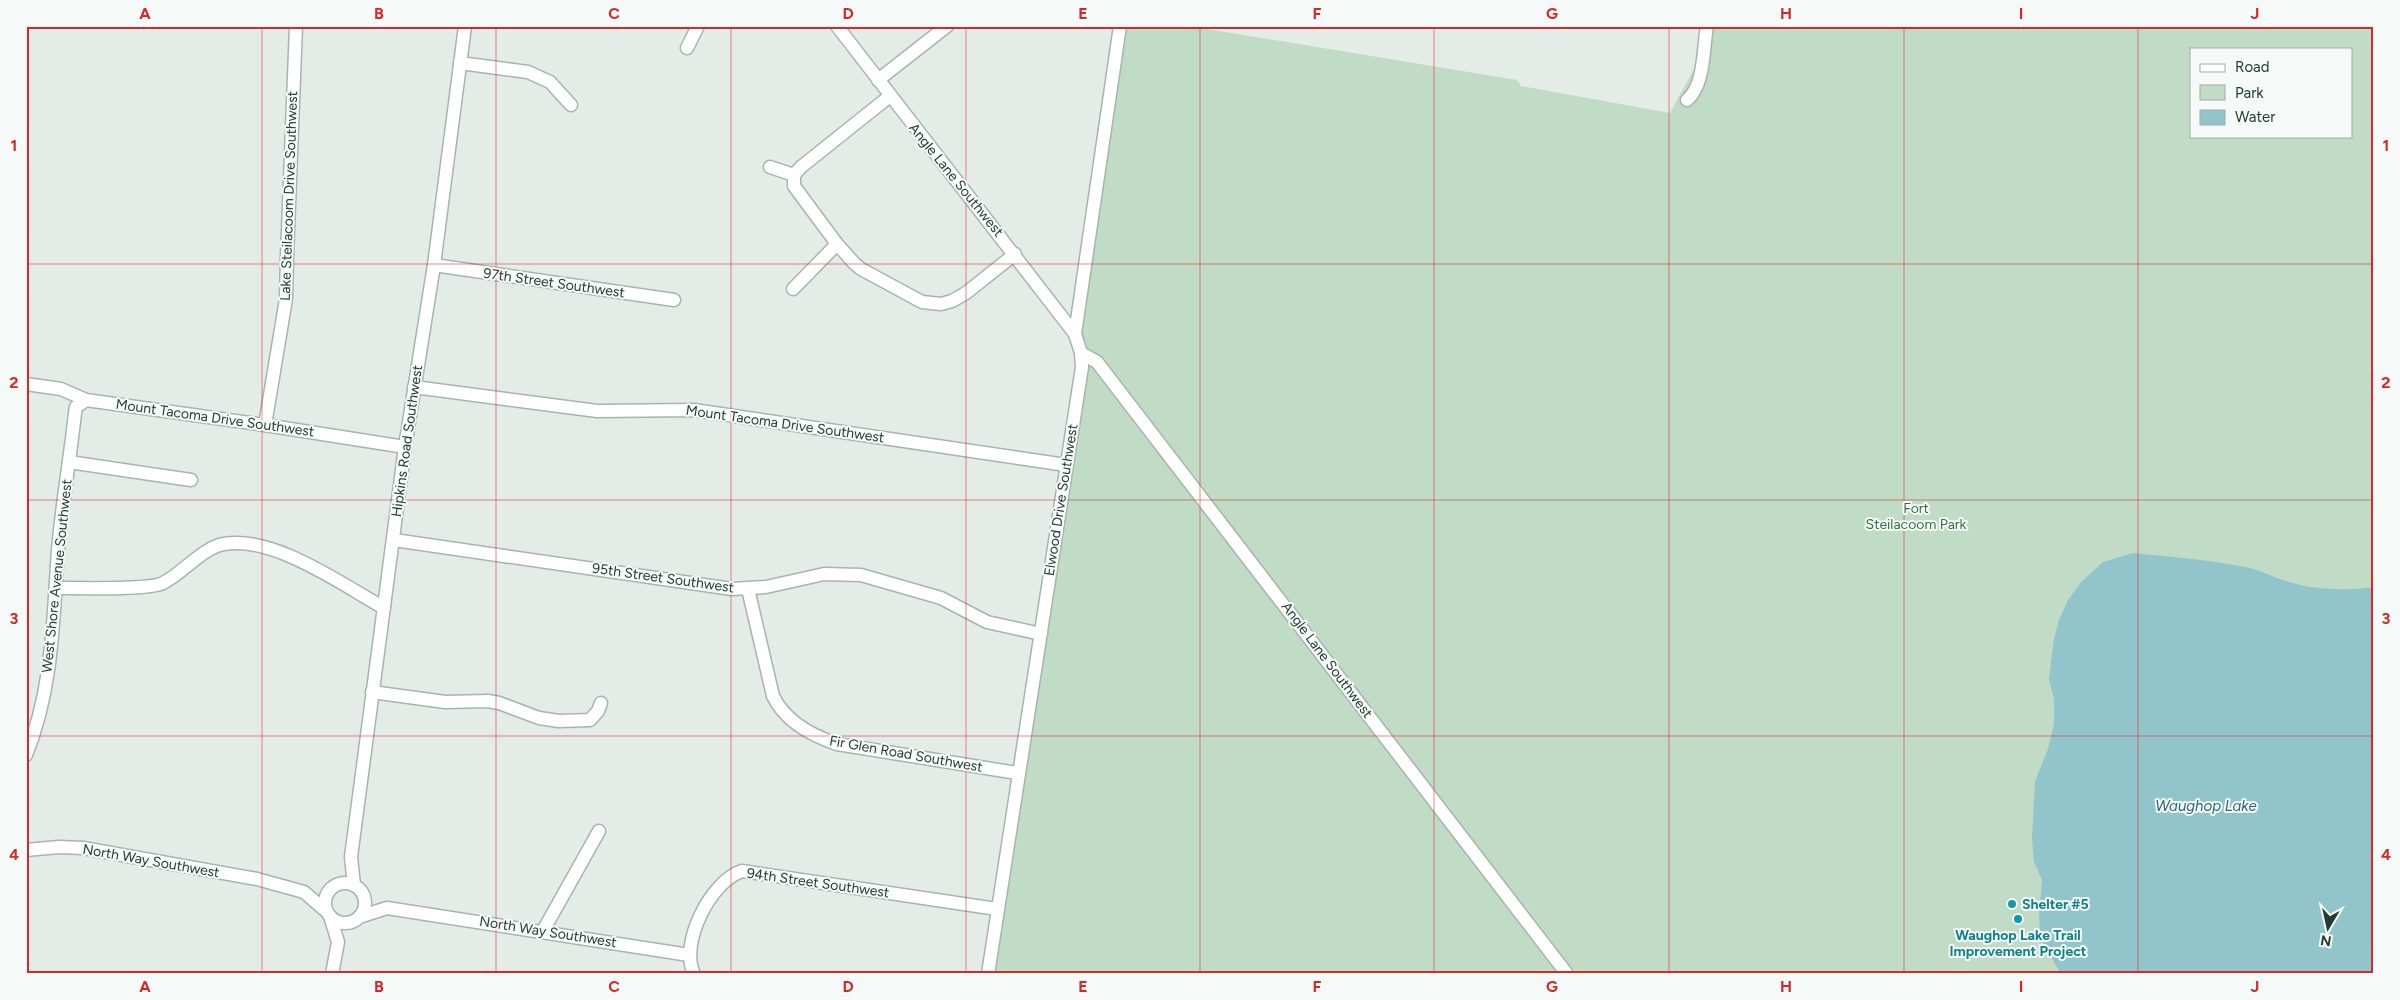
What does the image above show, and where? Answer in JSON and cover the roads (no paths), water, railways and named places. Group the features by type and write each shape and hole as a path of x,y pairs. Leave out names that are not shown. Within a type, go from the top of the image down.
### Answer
{"street":[{"name":"Lake Steilacoom Drive Southwest","path":"265,425 287,284 296,26"},
{"name":"Hipkins Road Southwest","path":"335,886 350,857 405,447 434,265 465,26"},
{"path":"687,48 698,26"},
{"name":"Angle Lane Southwest","path":"836,26 1015,254 1075,334"},
{"path":"878,80 948,26"},
{"name":"Elwood Drive Southwest","path":"988,974 1017,773 1041,634 1082,367 1081,353 1075,334 1120,26"},
{"path":"1687,100 1693,94 1698,80 1707,26"},
{"path":"460,63 535,74 550,82 571,105"},
{"path":"890,96 801,167 794,175 794,186 797,191 837,244 861,270 928,304 952,301 966,293 1015,254"},
{"path":"770,167 794,175"},
{"path":"793,289 837,244"},
{"name":"97th Street Southwest","path":"434,265 674,300"},
{"name":"Angle Lane Southwest","path":"1081,353 1097,362 1567,974"},
{"name":"Mount Tacoma Drive Southwest","path":"26,384 61,388 86,400 405,447"},
{"name":"Mount Tacoma Drive Southwest","path":"414,387 597,412 694,410 1066,465"},
{"name":"West Shore Avenue Southwest","path":"26,756 32,720 49,668 58,549 76,407 86,400"},
{"path":"69,462 191,480"},
{"name":"95th Street Southwest","path":"394,540 732,588 748,589 824,574 861,574 932,594 987,622 1041,634"},
{"path":"56,588 158,586 216,546 245,544 258,546 284,555 384,608"},
{"name":"Fir Glen Road Southwest","path":"748,589 773,696 781,711 801,726 822,739 836,744 1017,773"},
{"path":"372,692 445,702 488,701 499,703 539,718 559,721 590,720 602,703"},
{"path":"543,931 599,830"},
{"name":"North Way Southwest","path":"26,850 59,847 116,853 257,879 304,892 335,886"},
{"name":"Hipkins Road Southwest","path":"350,857 358,889"},
{"name":"94th Street Southwest","path":"689,955 693,934 712,894 727,879 742,871 998,909"},
{"path":"332,974 338,942 356,919 364,905 358,889 335,886 325,898 328,914 338,942"},
{"name":"North Way Southwest","path":"358,889 387,908 689,955"},
{"name":"North Way Southwest","path":"304,892 328,914"},
{"name":"North Way Southwest","path":"356,919 387,908"},
{"path":"328,914 341,922 356,919"},
{"path":"689,955 694,974"}],"water":[{"name":"Waughop Lake","path":"2133,553 2235,565 2255,569 2296,584 2318,588 2352,589 2374,587 2374,974 2061,974 2044,945 2040,934 2039,914 2042,880 2034,862 2032,838 2035,781 2048,749 2054,724 2054,699 2049,679 2054,639 2059,620 2068,600 2082,581 2103,562"}],"place":[{"name":"Shelter #5","path":"2012,904"},
{"name":"Waughop Lake Trail Improvement Project","path":"2018,919"}],"park label":[{"name":"Fort Steilacoom Park","path":"1916,516"}]}
